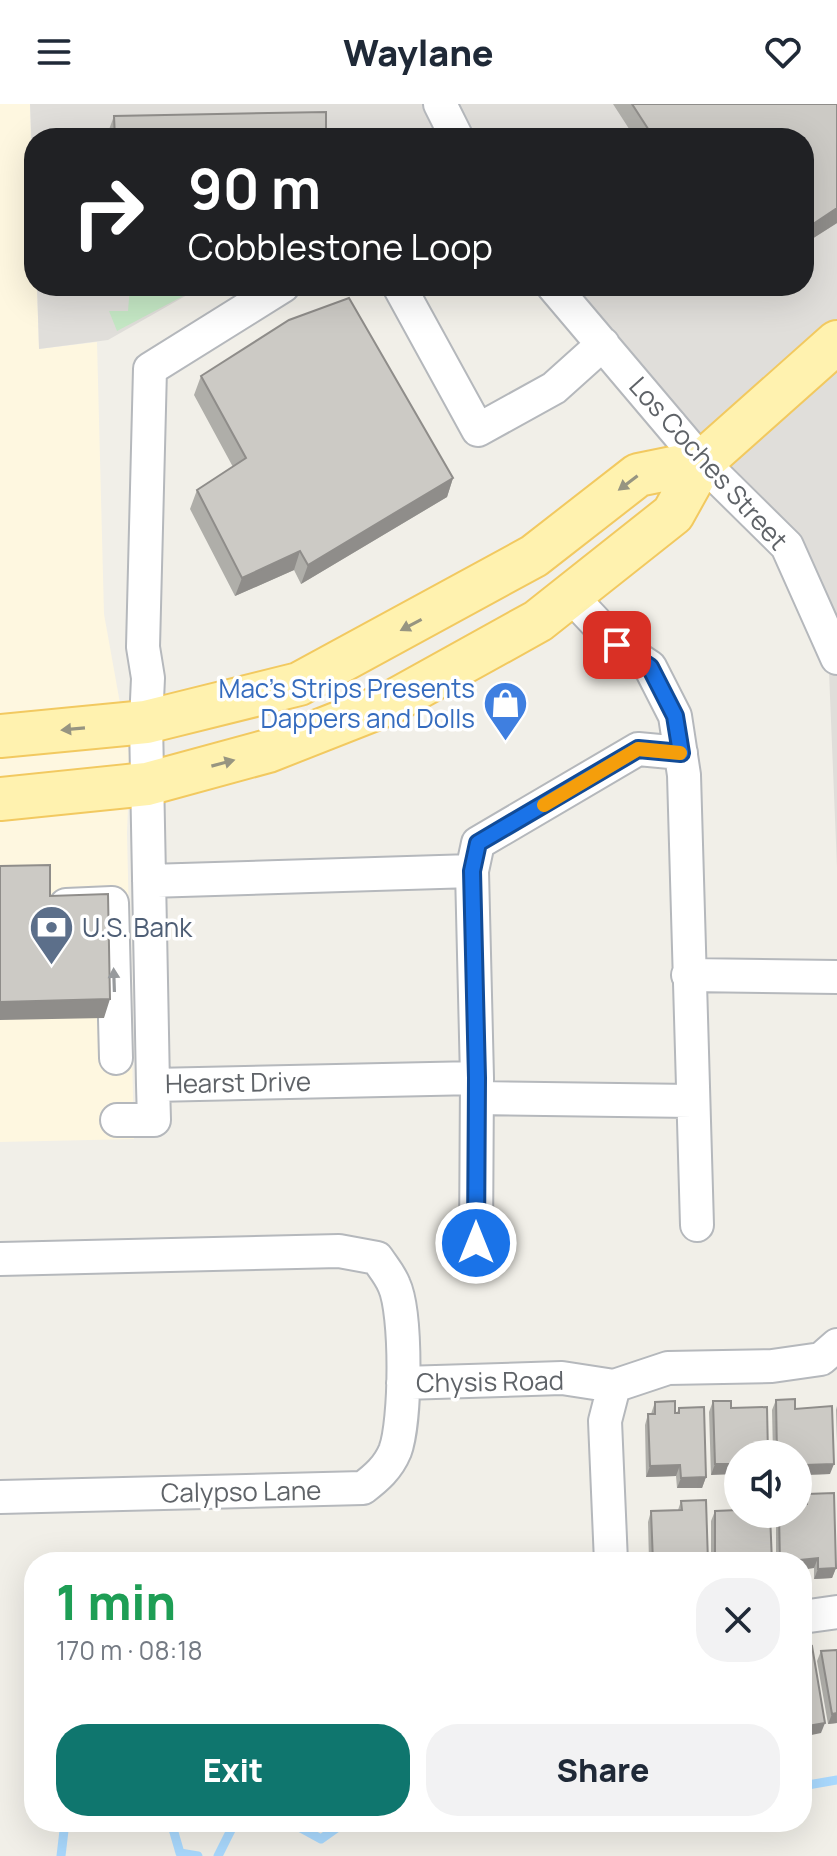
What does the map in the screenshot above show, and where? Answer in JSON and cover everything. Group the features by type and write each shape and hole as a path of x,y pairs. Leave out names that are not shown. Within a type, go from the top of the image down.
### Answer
{"main road":[{"path":"0,799 147,784 268,751 390,703 538,621 673,514 702,462 837,342"},
{"path":"0,736 146,722 299,684 534,556 638,475 702,462"}],"street":[{"path":"440,104 452,128"},
{"name":"Hearst Drive","path":"267,296 150,369 143,647 148,678 146,722 153,1085 477,1088 692,1101"},
{"path":"404,296 478,430 554,388 603,344"},
{"name":"Los Coches Street","path":"562,296 702,462 787,546 837,658"},
{"path":"571,596 617,645 650,667 675,716 684,775 697,1225"},
{"path":"476,1243 477,1088 472,871 478,843 638,749 681,753"},
{"path":"149,881 472,871"},
{"path":"43,906 112,903 116,1058"},
{"path":"688,975 837,977"},
{"path":"117,1120 154,1120 153,1085"},
{"name":"Chysis Road","path":"0,1259 339,1251 377,1258 394,1286 402,1319 403,1383 562,1378 614,1386 668,1368 772,1366 821,1359 837,1345"},
{"name":"Calypso Lane","path":"0,1497 363,1488 382,1473 396,1450 403,1383"},
{"path":"611,1552 605,1421 614,1386"},
{"path":"812,1616 837,1612"}],"shaded area":[{"path":"0,104 30,104 31,128 24,128 24,296 37,296 39,349 97,342 104,614 130,759 127,833 134,1139 0,1142"},
{"path":"30,104 837,104 837,867 829,672 775,547 573,296 814,296 814,128 31,128"},
{"path":"37,296 185,296 108,340 39,349"}],"green space":[{"path":"129,296 183,296 117,331 109,311 128,311"}],"building":[{"path":"632,104 837,104 837,208 814,223 814,128 648,128"},
{"path":"326,112 326,128 115,128 114,116"},
{"path":"349,298 453,478 308,565 300,551 242,578 197,490 246,458 201,376 289,320"},
{"name":"U.S. Bank","path":"50,865 50,896 108,894 110,999 0,1002 0,866"},
{"path":"795,1399 795,1409 832,1406 834,1464 812,1465 812,1440 777,1440 776,1400"},
{"path":"675,1401 675,1413 679,1413 679,1408 704,1407 706,1477 681,1478 680,1465 650,1466 648,1414 655,1414 655,1402"},
{"path":"713,1401 731,1401 731,1408 767,1407 768,1440 724,1440 724,1464 715,1464"},
{"path":"834,1493 836,1568 818,1569 818,1558 812,1559 812,1552 780,1552 779,1528 812,1528 812,1494"},
{"path":"706,1500 708,1552 653,1552 651,1511 682,1510 681,1501"},
{"path":"715,1511 724,1511 724,1528 771,1528 772,1552 715,1552"},
{"path":"812,1646 825,1723 812,1725"},
{"path":"837,1650 837,1713 832,1714 821,1651"}],"waterway":[{"path":"812,1784 837,1780"},
{"path":"61,1856 64,1832"},
{"path":"174,1832 180,1853 198,1856"},
{"path":"218,1856 230,1832"},
{"path":"308,1832 321,1839 331,1832"}],"slow traffic":[{"path":"544,805 638,749 680,753"}],"place":[{"name":"Mac's Strips Presents Dappers and Dolls","path":"506,742"},
{"name":"U.S. Bank","path":"51,966"}],"route":[{"path":"476,1243 477,1078 472,871 478,843 638,749 681,753 675,716 650,667 617,645"}]}
